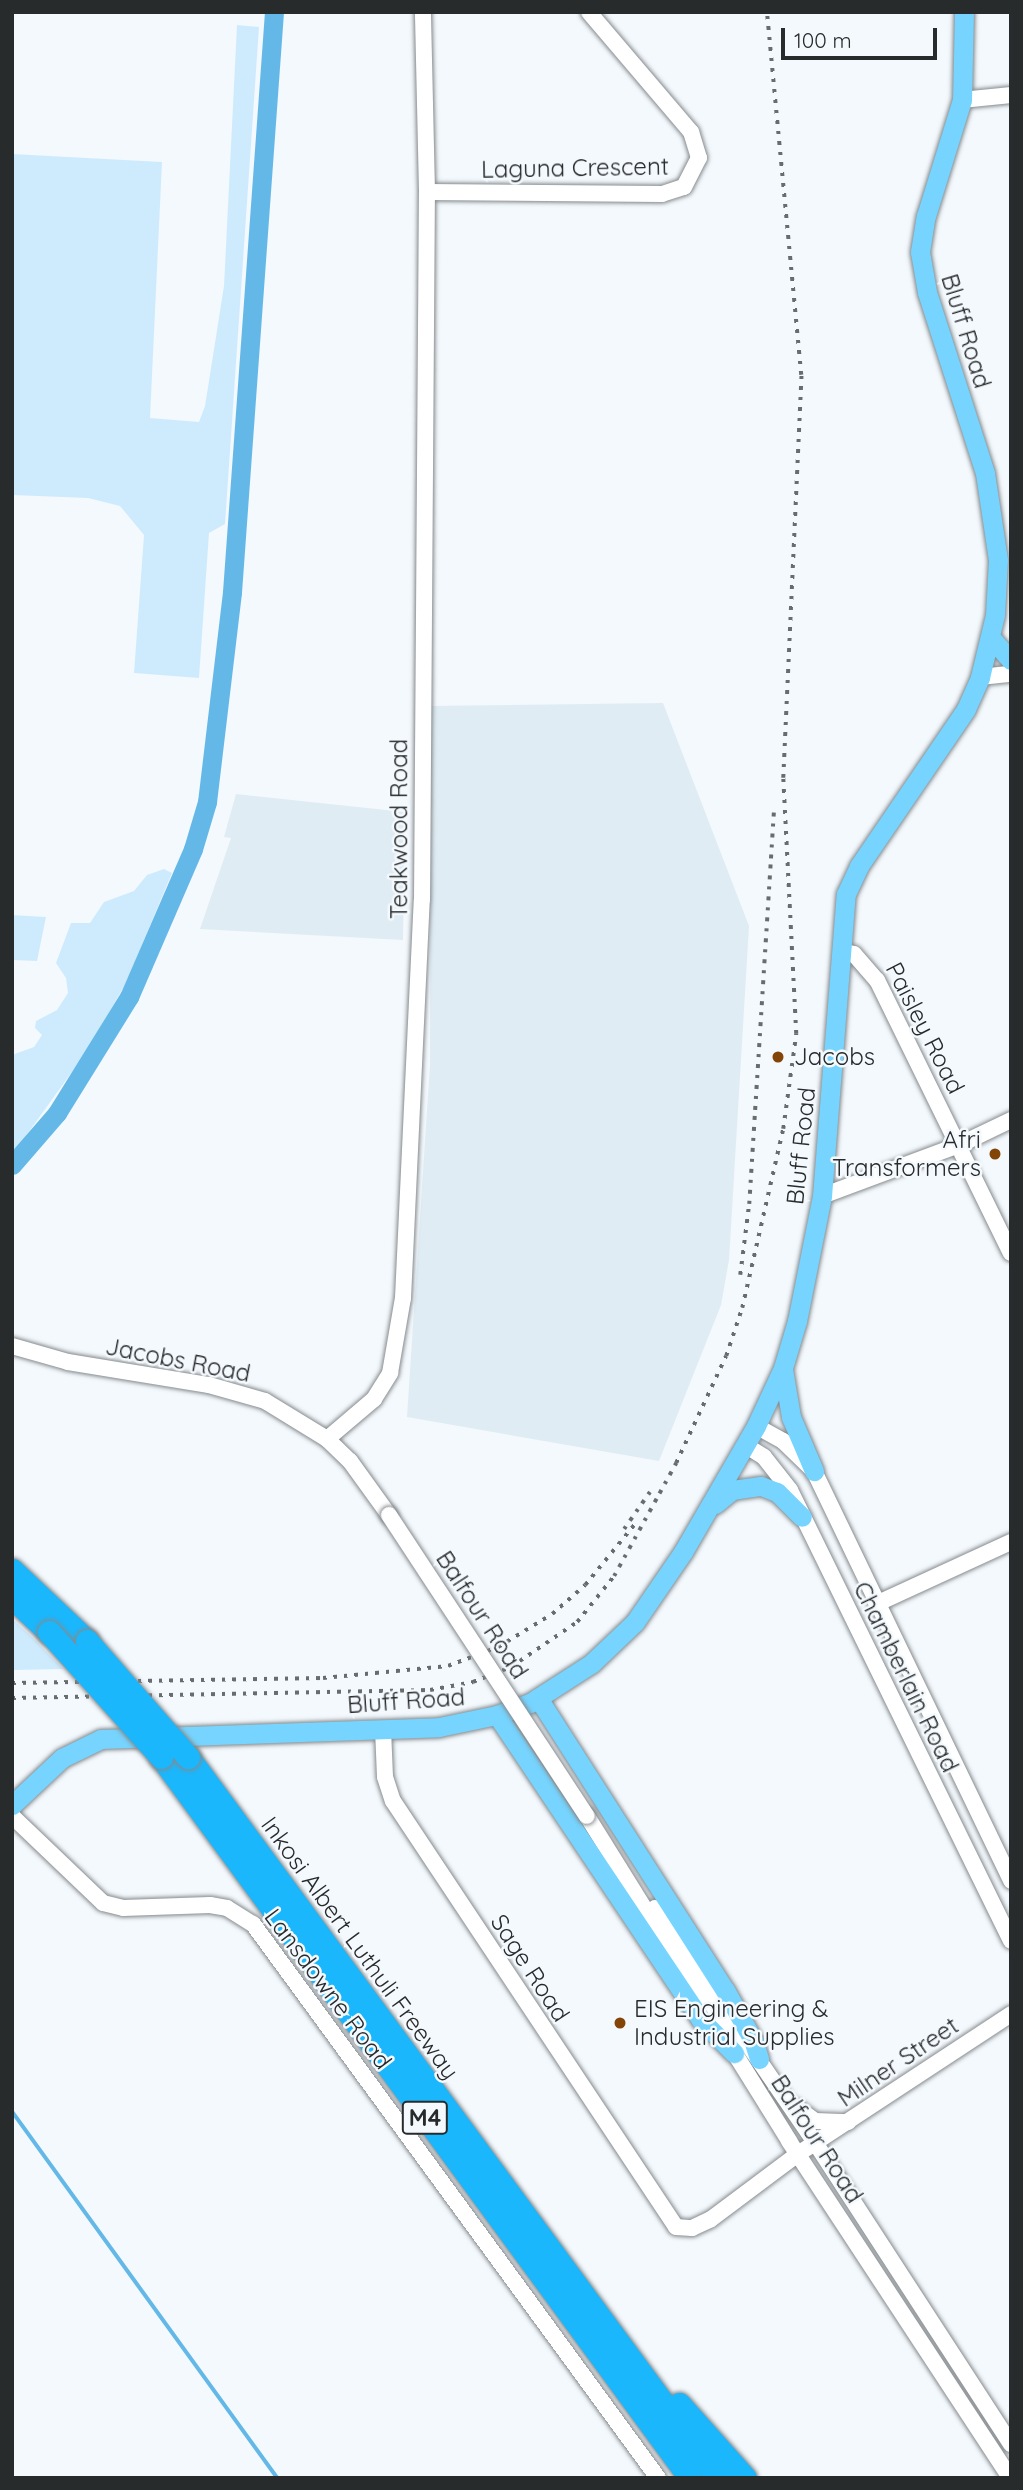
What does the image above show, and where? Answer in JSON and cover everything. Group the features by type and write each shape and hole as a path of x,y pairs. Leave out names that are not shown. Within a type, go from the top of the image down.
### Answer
{"highway":[{"name":"Inkosi Albert Luthuli Freeway","path":"12,1570 87,1641 187,1757 718,2478"},
{"name":"Inkosi Albert Luthuli Freeway","path":"12,1597 49,1632 161,1758 690,2478"},
{"path":"592,2308 745,2478"}],"main road":[{"name":"Bluff Road","path":"12,1805 62,1758 101,1739 439,1727 497,1715 538,1698 592,1663 633,1625 709,1508 756,1426 783,1368 822,1196 841,951 851,881 947,741 980,677 991,638 998,587 991,502 927,292 920,252 926,216 962,100 964,12"},
{"path":"991,638 1009,675"},
{"path":"783,1368 791,1417 814,1471"},
{"path":"709,1508 732,1490 761,1486 777,1492 802,1517"},
{"path":"538,1698 725,1990 753,2040 759,2059"},
{"path":"497,1715 701,2020 734,2053"}],"street":[{"path":"423,12 427,191"},
{"name":"Laguna Crescent","path":"427,191 662,194 684,187 699,158 691,132 589,12"},
{"path":"962,100 1011,94"},
{"name":"Teakwood Road","path":"327,1439 374,1399 390,1373 403,1298 421,936 427,191"},
{"path":"980,677 1009,675"},
{"name":"Paisley Road","path":"841,951 855,954 869,966 1011,1253"},
{"path":"822,1196 959,1145 1011,1120"},
{"name":"Jacobs Road","path":"12,1346 68,1362 247,1394 300,1419 327,1439"},
{"name":"Chamberlain Road","path":"756,1426 783,1441 814,1471 1011,1881"},
{"name":"Balfour Road","path":"327,1439 350,1461 390,1515 589,1819 606,1851 734,2053 1010,2478"},
{"name":"Chamberlain Road","path":"745,1445 781,1474 1011,1941"},
{"path":"876,1604 1011,1542"},
{"name":"Sage Road","path":"383,1729 384,1777 393,1801 669,2222"},
{"name":"Lansdowne Road","path":"12,1816 103,1903 123,1908 210,1905 227,1908 253,1924 658,2478"},
{"name":"Balfour Road","path":"589,1819 612,1845 759,2059 1011,2444"},
{"name":"Milner Street","path":"669,2222 684,2229 710,2219 799,2154 1011,2014"},
{"path":"781,2094 815,2121 848,2122"},
{"path":"919,2340 936,2328"}],"shaded area":[{"path":"237,25 259,27 225,524 209,533 199,678 134,673 144,535 120,506 88,498 12,495 12,154 162,162 150,418 199,422 205,406 224,286"},
{"path":"663,703 749,926 729,1260 721,1305 659,1461 407,1417 430,1065 431,706"},
{"path":"236,794 405,812 403,940 200,929 231,838 224,837"},
{"path":"164,869 172,873 126,983 87,1051 12,1155 12,1055 34,1047 42,1035 35,1028 36,1021 57,1010 68,993 66,978 56,963 71,923 90,923 104,902 134,891 147,875"},
{"path":"12,915 46,917 37,961 12,960"},
{"path":"12,1619 32,1637 63,1669 12,1670"}],"waterway":[{"path":"12,1165 57,1113 129,997 193,849 207,802 232,592 274,12"},
{"path":"12,2111 278,2478"}],"railway":[{"path":"12,1698 430,1690 473,1682 511,1667 577,1622 614,1576 676,1463 726,1356 742,1308 783,1129 796,1034 783,778 801,375 767,12"},
{"path":"740,1275 749,1204 774,811"},
{"path":"624,1529 654,1486"},
{"path":"12,1683 323,1678 448,1666 498,1647 552,1614 585,1585 635,1524"}],"place":[{"name":"Jacobs","path":"778,1057"},
{"name":"Afri Transformers","path":"995,1154"},
{"name":"EIS Engineering & Industrial Supplies","path":"620,2023"}]}
